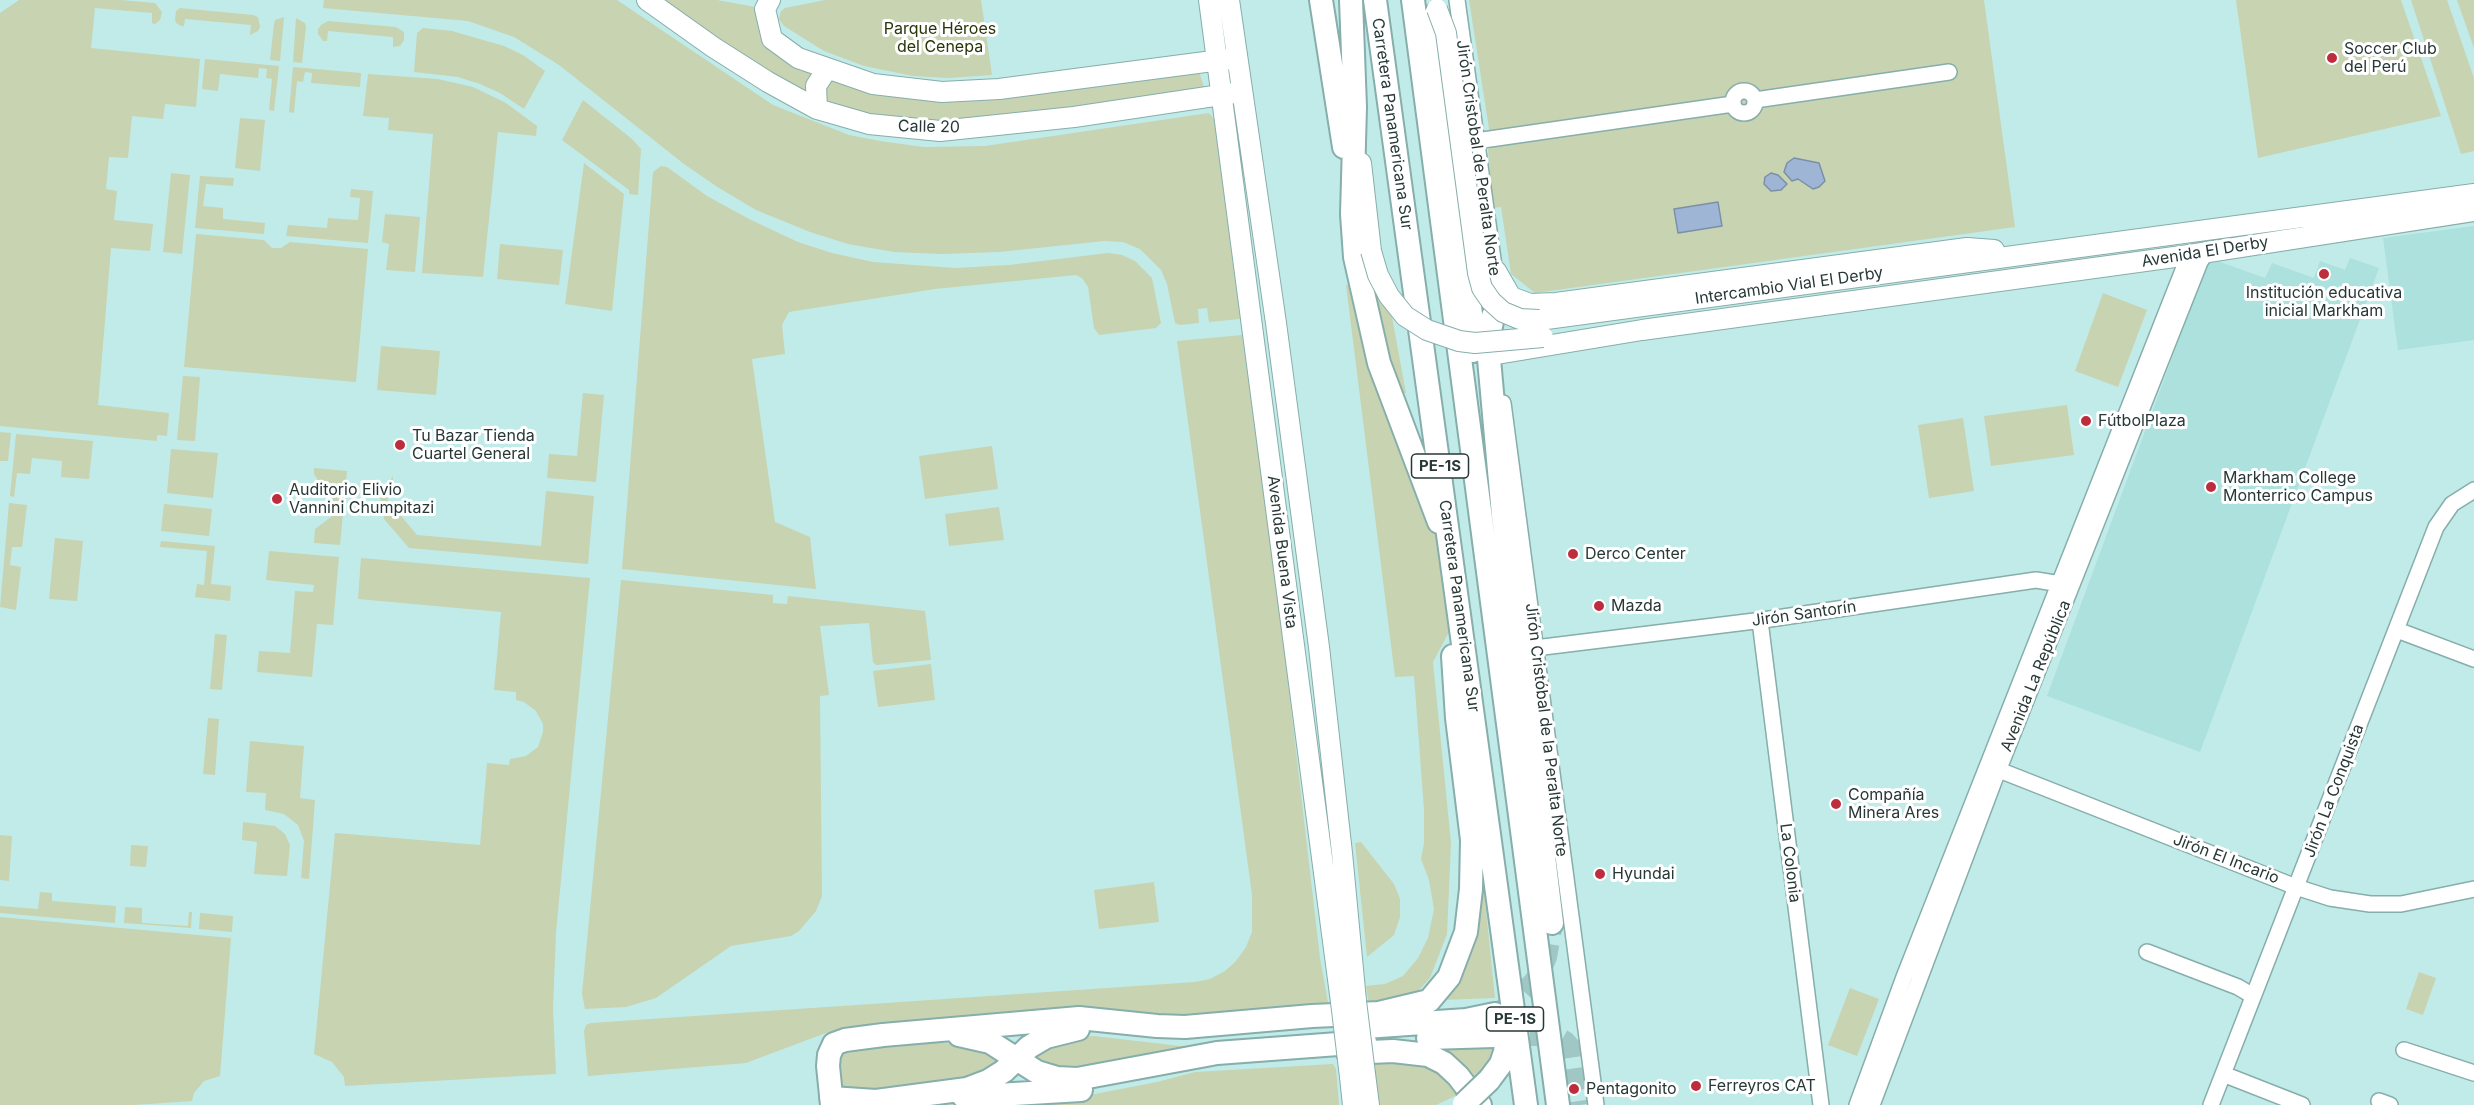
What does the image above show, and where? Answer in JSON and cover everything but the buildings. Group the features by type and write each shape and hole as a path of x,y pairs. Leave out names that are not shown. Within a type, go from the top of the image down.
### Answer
{"highway":[{"path":"1321,0 1352,199"},
{"path":"1351,0 1355,106 1352,199 1355,256 1379,363 1452,551"},
{"name":"Carretera Panamericana Sur","path":"1375,0 1526,1105"},
{"name":"Carretera Panamericana Sur","path":"1413,0 1558,1105"},
{"path":"1443,3 1435,24 1471,314 1476,389 1470,427"},
{"path":"1493,316 1489,338 1489,359 1502,505 1552,923"},
{"path":"883,1035 921,1034 975,1037 990,1042 1016,1059 1037,1072 1057,1078 1077,1079 1101,1076 1153,1063 1217,1053 1328,1044 1494,1025 1452,1022 1212,1037 1150,1036 1090,1028 1069,1029 1046,1037 1029,1047 1016,1059 988,1082 967,1089 875,1103 832,1101 828,1066 834,1044 883,1035 1079,1018 1185,1027 1378,1013 1429,1001 1449,977 1466,932 1471,889 1472,840 1452,660 1461,620"},
{"path":"1468,1105 1501,1065 1505,1052 1510,1005 1503,932"},
{"path":"900,1098 953,1098 1080,1090 1195,1067 1394,1051 1420,1053 1444,1063 1467,1085 1468,1105"}],"main road":[{"name":"Calle 20","path":"646,0 747,69 817,109 869,124 940,131 1074,117 1243,92"},
{"path":"770,0 765,9 772,39 798,58 873,84 942,92 999,89 1238,58"},
{"name":"Avenida Buena Vista","path":"1209,0 1304,720 1348,1002 1357,1076 1353,1105"},
{"name":"Avenida Buena Vista","path":"1229,0 1277,330 1327,719 1348,1002"},
{"path":"1443,3 1478,273 1482,288 1503,312 1541,328"},
{"path":"817,109 816,86 825,72 830,69"},
{"path":"1355,106 1371,251 1378,275 1389,296 1405,316 1427,330 1444,337 1475,343 1541,328 1879,288 1935,291"},
{"name":"Avenida El Derby","path":"2038,253 2474,194"},
{"name":"Avenida El Derby","path":"1935,291 2474,211"},
{"path":"1496,271 1511,297 1530,304 1556,303 1967,248 2038,253"},
{"name":"Intercambio Vial El Derby","path":"1541,328 2038,253"},
{"path":"1497,354 1661,328 1935,291"},
{"path":"1304,720 1327,719"},
{"name":"Avenida Buena Vista","path":"1357,1076 1369,1105"}],"street":[{"name":"Jirón Cristobal de Peralta Norte","path":"1443,3 1476,141 1496,271 1493,316 1497,354"},
{"path":"1476,141 1733,104 1736,95 1742,92 1752,94 1755,100 1949,72"},
{"name":"Avenida La República","path":"1857,1105 2066,584 2196,273 2198,253"},
{"name":"Jirón Cristóbal de la Peralta Norte","path":"1497,354 1596,1105"},
{"name":"Jirón La Conquista","path":"2211,1105 2440,519 2452,504 2474,490"},
{"name":"Jirón Santorín","path":"1535,648 1760,621 2036,580 2066,584"},
{"name":"La Colonia","path":"1760,621 1821,1105"},
{"path":"2397,630 2474,659"},
{"name":"Avenida La República","path":"1872,1105 1992,770"},
{"name":"Jirón El Incario","path":"1992,770 2330,898 2385,905 2416,902 2474,889"},
{"path":"2147,952 2238,987 2253,996"},
{"path":"2404,1050 2474,1073"},
{"path":"2223,1074 2302,1105"}],"shaded area":[{"path":"1794,158 1819,163 1825,181 1813,189 1798,179 1792,181 1784,172 1787,163"},
{"path":"1771,173 1778,175 1787,184 1781,190 1771,191 1764,184 1765,177"},
{"path":"1718,202 1722,226 1678,233 1674,209"},
{"path":"2474,226 2474,340 2398,350 2383,238"},
{"name":"Markham College Monterrico Campus","path":"2209,258 2265,278 2272,263 2314,278 2320,261 2345,270 2350,258 2379,268 2200,752 2047,696"}],"green space":[{"path":"19,0 121,0 155,3 162,12 160,20 155,24 152,23 152,13 95,8 91,48 200,59 196,107 165,104 163,119 132,116 128,158 109,157 106,189 117,191 114,220 153,224 150,251 111,248 98,405 169,413 167,436 157,435 157,441 0,426 0,13"},
{"path":"324,0 617,0 773,105 849,135 924,147 985,146 1209,113 1214,119 1240,319 1209,322 1207,308 1198,309 1199,323 1180,325 1175,323 1167,284 1161,270 1140,249 1123,242 1104,241 999,252 942,254 894,252 848,244 810,232 756,210 719,188 684,164 559,65 514,37 468,21 323,8"},
{"path":"654,0 717,0 761,8 791,62 860,91 938,102 1198,68 1204,87 1078,109 942,124 873,118 822,104"},
{"name":"Parque Héroes del Cenepa","path":"825,0 981,0 992,75 948,78 913,76 864,66 824,51 784,26 779,19 781,11 785,8"},
{"path":"1469,0 1984,0 2015,227 1535,293 1511,274 1501,207 1493,208 1488,149 1492,148"},
{"name":"Soccer Club del Perú","path":"2236,0 2401,0 2441,116 2258,158"},
{"path":"2411,0 2447,0 2474,78 2474,151 2461,154"},
{"path":"2457,0 2474,0 2474,48"},
{"path":"180,8 253,15 258,17 260,27 258,31 250,35 251,25 185,19 184,26 181,26 176,23 175,19 176,11"},
{"path":"284,17 280,61 270,60 275,20"},
{"path":"296,18 305,23 306,27 302,63 293,62"},
{"path":"328,21 396,27 404,32 404,40 400,46 393,47 393,37 328,31 327,41 323,41 318,34 318,29"},
{"path":"423,28 452,31 504,46 523,55 545,71 524,109 500,93 480,84 458,77 414,72 417,33"},
{"path":"205,59 279,66 274,111 269,110 272,79 266,78 267,69 259,68 258,78 220,74 218,91 202,89"},
{"path":"293,67 361,73 360,87 311,83 312,73 305,72 303,82 297,81 294,113 289,112"},
{"path":"368,74 438,79 473,87 506,103 537,126 536,136 498,132 483,277 422,273 433,134 388,130 389,118 363,116"},
{"path":"583,100 632,139 641,149 638,195 629,194 629,190 562,140"},
{"path":"240,118 265,120 260,171 235,168"},
{"path":"584,163 624,194 612,311 565,304"},
{"path":"661,166 667,167 707,196 798,242 832,253 873,262 955,268 1009,265 1108,253 1122,255 1135,261 1152,278 1161,323 1156,328 1099,335 1094,328 1088,287 1082,278 1076,275 935,289 789,312 782,325 785,354 752,359 775,522 810,537 816,589 622,569 653,172"},
{"path":"171,173 190,175 182,254 163,252"},
{"path":"200,176 234,178 233,186 206,184 203,206 223,208 223,219 265,223 264,234 195,228"},
{"path":"351,189 373,191 368,243 286,236 288,225 327,228 328,218 358,220 360,198 350,197"},
{"path":"385,214 420,217 415,272 386,270 389,244 382,242"},
{"path":"196,234 264,240 272,248 281,248 290,242 368,249 356,382 184,367"},
{"path":"500,244 563,250 559,285 497,279"},
{"path":"1368,275 1380,301 1392,317 1406,393 1394,394"},
{"path":"1346,285 1352,285 1439,534 1450,630 1433,662 1451,843 1447,934 1430,978 1414,996 1389,1004 1368,1000 1366,986 1385,984 1403,976 1418,958 1428,938 1434,909 1429,880 1421,859 1424,843 1424,810 1414,676 1395,677"},
{"path":"2103,293 2147,310 2118,387 2075,371"},
{"path":"1242,335 1280,613 1320,958 1329,1008 1175,1020 928,1021 850,1027 823,1034 746,1063 588,1076 584,1031 586,1025 591,1023 1195,982 1210,979 1225,971 1236,961 1246,947 1252,932 1252,895 1177,341"},
{"path":"381,346 440,351 436,395 377,390"},
{"path":"183,376 200,377 195,441 177,440"},
{"path":"583,393 604,395 596,482 547,478 549,454 577,456"},
{"path":"2067,405 2074,455 1991,466 1984,416"},
{"path":"1963,418 1974,491 1929,498 1918,425"},
{"path":"0,432 11,433 8,461 0,461"},
{"path":"16,434 93,441 89,479 61,477 62,461 32,458 30,474 17,473 14,497 10,496"},
{"path":"992,446 998,489 925,499 919,456"},
{"path":"171,449 218,453 213,498 167,493"},
{"path":"314,468 347,471 340,545 314,543 315,529 331,517 334,484 319,482 314,474"},
{"path":"393,476 392,495 387,499 417,535 541,546 546,491 594,496 588,564 409,548 384,519 385,505 379,510 381,494"},
{"path":"9,503 27,505 22,547 12,547 10,565 21,567 16,610 0,607"},
{"path":"164,504 212,509 209,536 161,531"},
{"path":"999,507 1004,540 949,546 945,514"},
{"path":"55,538 83,541 77,601 49,599"},
{"path":"161,541 215,546 211,584 231,586 230,601 195,597 197,584 204,585 207,551 160,547"},
{"path":"269,551 339,557 333,625 317,624 312,677 257,672 259,651 290,653 295,591 313,592 314,585 266,580"},
{"path":"361,558 590,578 556,932 553,1009 556,1074 345,1086 344,1077 332,1062 314,1054 335,833 480,845 487,763 509,765 510,759 526,756 538,747 543,732 543,724 536,711 524,702 516,700 516,692 494,690 501,612 358,599"},
{"path":"621,580 773,595 773,603 787,604 788,596 925,611 931,660 876,665 873,662 869,623 820,626 829,695 820,696 822,896 816,911 799,931 791,936 731,946 656,998 626,1007 585,1009 582,994"},
{"path":"215,634 227,635 222,690 210,689"},
{"path":"931,664 935,700 878,707 873,671"},
{"path":"208,718 219,719 215,775 203,774"},
{"path":"250,741 304,746 300,798 315,800 309,879 301,878 304,841 298,825 284,814 265,810 266,793 246,792"},
{"path":"243,822 275,826 285,834 290,845 287,876 254,874 257,842 242,840"},
{"path":"0,835 12,836 9,881 0,880"},
{"path":"1361,842 1394,884 1400,899 1400,917 1394,935 1367,957 1355,843"},
{"path":"131,845 148,846 146,867 130,866"},
{"path":"1154,882 1159,922 1099,929 1094,890"},
{"path":"1484,891 1495,998 1441,1000 1460,980 1475,938 1479,900"},
{"path":"40,892 52,893 52,901 116,906 115,923 0,913 0,906 38,909"},
{"path":"125,907 142,908 142,923 188,926 189,912 192,912 191,928 124,923"},
{"path":"200,913 233,916 232,932 199,929"},
{"path":"0,917 231,938 220,1076 204,1081 194,1093 192,1101 134,1105 0,1105"},
{"path":"2419,972 2436,978 2423,1015 2406,1009"},
{"path":"1850,988 1879,999 1857,1056 1828,1045"},
{"path":"1094,1036 1180,1046 1218,1045 1066,1072 1029,1059 1035,1052 1075,1037"},
{"path":"906,1042 972,1044 1004,1057 987,1075 884,1094 843,1090 840,1084 838,1061 845,1049"},
{"path":"1495,1044 1495,1054 1475,1083 1419,1048"},
{"path":"1404,1059 1440,1070 1464,1092 1436,1105 1373,1105 1366,1062"},
{"path":"1333,1064 1336,1069 1339,1105 940,1105 1074,1098 1195,1072"}],"tunnel":[{"path":"1499,1012 1514,1004 1536,980 1546,957 1552,923"},
{"path":"1497,1035 1553,1035 1565,1042 1572,1050 1580,1105"}],"place":[{"name":"Soccer Club del Perú","path":"2332,58"},
{"name":"Institución educativa inicial Markham","path":"2324,274"},
{"name":"FútbolPlaza","path":"2086,421"},
{"name":"Tu Bazar Tienda Cuartel General","path":"400,445"},
{"name":"Markham College Monterrico Campus","path":"2211,487"},
{"name":"Auditorio Elivio Vannini Chumpitazi","path":"277,499"},
{"name":"Derco Center","path":"1573,554"},
{"name":"Mazda","path":"1599,606"},
{"name":"Compañía Minera Ares","path":"1836,804"},
{"name":"Hyundai","path":"1600,874"},
{"name":"Ferreyros CAT","path":"1696,1086"},
{"name":"Pentagonito","path":"1574,1089"}]}
